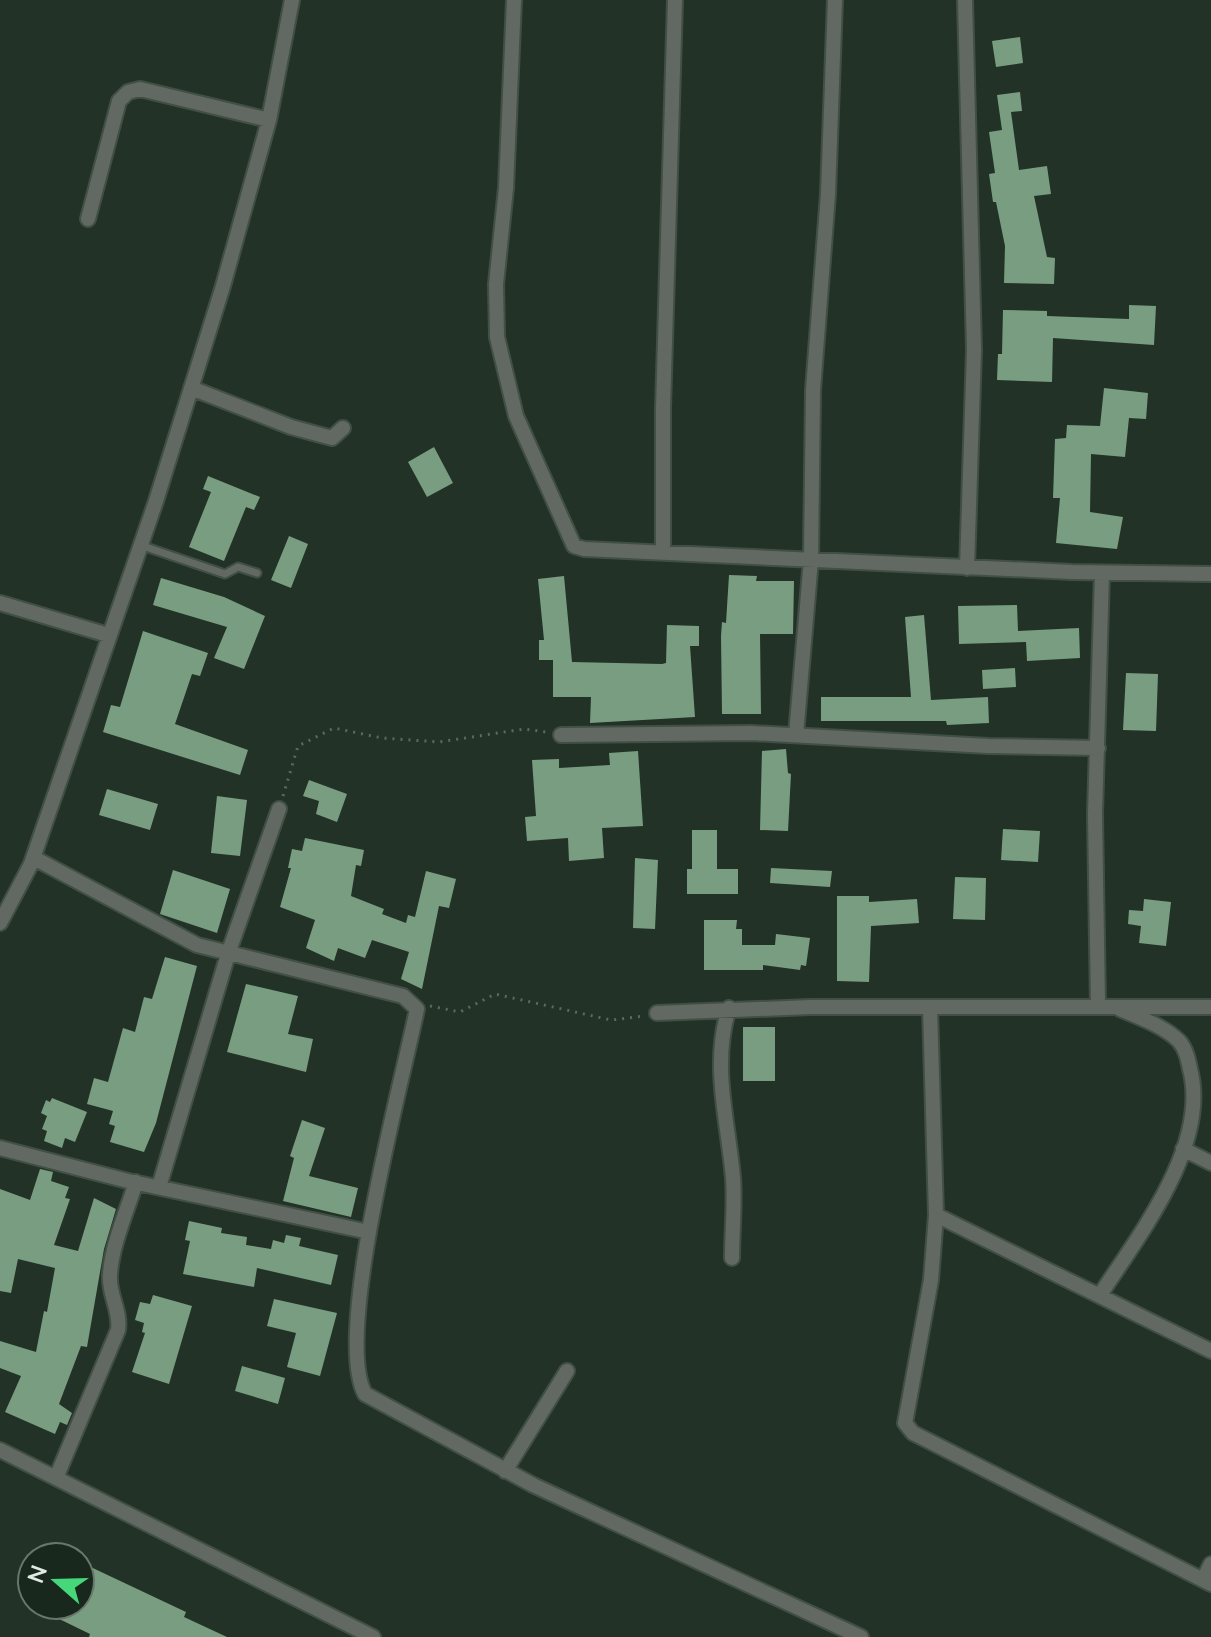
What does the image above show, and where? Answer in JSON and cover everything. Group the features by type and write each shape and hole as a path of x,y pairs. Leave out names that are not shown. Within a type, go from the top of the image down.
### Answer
{"street":[{"path":"0,923 34,858 191,388 269,120 292,0"},
{"path":"514,0 506,188 496,284 497,337 516,416 574,546 584,549 967,568 1211,574"},
{"path":"663,553 663,409 675,0"},
{"path":"796,735 811,559 813,390 828,194 835,0"},
{"path":"965,0 972,148 974,350 967,568"},
{"path":"88,219 119,101 128,92 140,89 269,120"},
{"path":"191,388 291,427 332,438 343,428"},
{"path":"1098,1006 1095,814 1102,573"},
{"path":"0,603 108,635"},
{"path":"561,735 796,735 988,746 1098,748"},
{"path":"159,1187 228,954 279,809"},
{"path":"34,858 197,945 403,996 414,1002 417,1009 364,1252 357,1368 365,1394 505,1471 861,1637"},
{"path":"930,1007 936,1215 931,1280 905,1423 926,1440 1207,1582 1211,1564"},
{"path":"1100,1295 1147,1222 1183,1149 1193,1105 1192,1076 1185,1049 1167,1031 1116,1007"},
{"path":"657,1013 729,1008 1211,1007"},
{"path":"729,1008 721,1034 719,1067 733,1180 732,1258"},
{"path":"0,1148 136,1182 369,1232"},
{"path":"1183,1149 1211,1163"},
{"path":"56,1478 118,1330 120,1318 110,1273 136,1182"},
{"path":"936,1215 1211,1351"},
{"path":"505,1471 567,1371"},
{"path":"0,1450 373,1637"}],"lane":[{"path":"140,545 225,574 238,567 257,573"}],"path":[{"path":"279,809 298,746 334,728 416,742 439,742 524,729 561,735"},
{"path":"414,1002 460,1012 495,994 611,1020 657,1013"}],"building":[{"path":"1020,37 1023,63 996,67 992,41"},
{"path":"1020,92 1022,111 1011,112 1019,170 1047,166 1051,194 1034,196 1047,257 1055,258 1054,284 1004,283 1005,246 989,174 995,173 989,132 1002,130 997,95"},
{"path":"1129,305 1156,306 1154,345 1053,338 1052,382 997,380 998,354 1002,354 1003,310 1047,311 1047,316 1129,319"},
{"path":"1104,388 1148,393 1146,419 1129,418 1125,457 1091,454 1090,512 1123,517 1117,549 1056,543 1060,498 1053,498 1055,439 1066,438 1067,425 1100,426"},
{"path":"434,447 453,483 427,497 408,462"},
{"path":"208,476 260,497 254,510 246,507 224,561 189,547 211,492 203,489"},
{"path":"289,536 308,544 291,588 271,580"},
{"path":"729,575 757,576 756,581 794,581 793,634 760,634 761,714 722,714 721,636 722,622 726,623"},
{"path":"564,576 572,662 666,663 667,625 699,626 699,646 690,646 695,717 590,723 591,697 553,697 553,660 539,660 539,640 544,640 538,579"},
{"path":"161,578 224,597 265,616 244,669 214,658 227,627 153,605"},
{"path":"1017,605 1018,631 1079,628 1080,658 1027,661 1026,642 959,644 958,606"},
{"path":"924,615 931,700 988,697 989,723 947,725 946,721 821,721 821,697 911,697 905,617"},
{"path":"143,631 208,653 200,676 192,674 175,724 248,750 240,775 103,732 111,705 120,707"},
{"path":"1015,668 1016,687 983,689 982,670"},
{"path":"1126,673 1158,674 1156,731 1123,730"},
{"path":"786,749 788,773 791,774 788,831 760,830 762,751"},
{"path":"638,751 643,826 602,828 604,858 569,861 568,838 527,841 525,817 536,816 532,760 559,759 559,768 610,765 609,753"},
{"path":"309,780 347,794 337,822 316,814 319,801 303,796"},
{"path":"107,789 158,804 150,830 99,815"},
{"path":"217,796 247,800 240,856 211,853"},
{"path":"1003,829 1040,831 1038,862 1001,860"},
{"path":"692,830 717,830 717,869 738,869 738,894 687,894 687,869 692,869"},
{"path":"305,838 364,850 361,866 356,865 351,896 384,909 382,914 406,923 408,915 415,917 426,871 456,879 449,908 439,906 422,989 401,979 409,952 372,940 365,958 338,948 334,961 306,948 315,920 280,907 291,868 288,868 292,849 302,851"},
{"path":"635,858 658,860 655,929 633,928"},
{"path":"771,868 832,871 830,887 770,883"},
{"path":"173,870 230,889 217,933 160,914"},
{"path":"955,877 986,878 985,920 953,919"},
{"path":"837,896 869,896 869,902 917,899 919,923 871,926 869,982 837,981"},
{"path":"1144,899 1171,902 1166,946 1139,943 1141,926 1128,924 1129,910 1143,911"},
{"path":"704,920 737,920 736,929 742,929 742,945 775,945 776,934 810,938 806,966 801,965 800,970 763,965 763,970 704,970"},
{"path":"165,957 197,966 156,1123 144,1152 110,1142 115,1126 109,1124 113,1111 87,1104 94,1078 108,1082 123,1028 135,1032 144,997 152,999"},
{"path":"246,984 298,996 288,1034 313,1039 306,1072 227,1052"},
{"path":"743,1027 775,1027 775,1081 743,1081"},
{"path":"52,1098 87,1112 75,1142 65,1138 62,1148 44,1141 47,1131 42,1129 47,1116 41,1113 46,1100 50,1102"},
{"path":"302,1120 325,1128 309,1176 358,1188 351,1217 283,1201 294,1158 290,1156"},
{"path":"40,1169 53,1172 51,1181 69,1187 65,1198 70,1199 54,1245 78,1251 94,1198 116,1209 104,1249 87,1347 81,1346 59,1404 72,1413 67,1425 60,1422 55,1434 5,1412 21,1376 0,1368 0,1341 36,1352 55,1268 18,1259 11,1293 0,1291 0,1189 30,1200"},
{"path":"189,1221 222,1228 221,1233 247,1237 246,1245 271,1249 273,1240 284,1243 286,1235 301,1238 299,1246 338,1255 331,1285 257,1268 254,1287 183,1274 190,1241 185,1240"},
{"path":"153,1295 192,1306 169,1384 132,1372 145,1333 142,1332 144,1323 135,1320 140,1302 150,1304"},
{"path":"274,1299 337,1313 320,1376 287,1367 296,1333 267,1326"},
{"path":"242,1366 285,1378 278,1404 235,1391"},
{"path":"96,1570 186,1612 184,1617 227,1637 89,1637 90,1634 63,1621 96,1621"}]}
